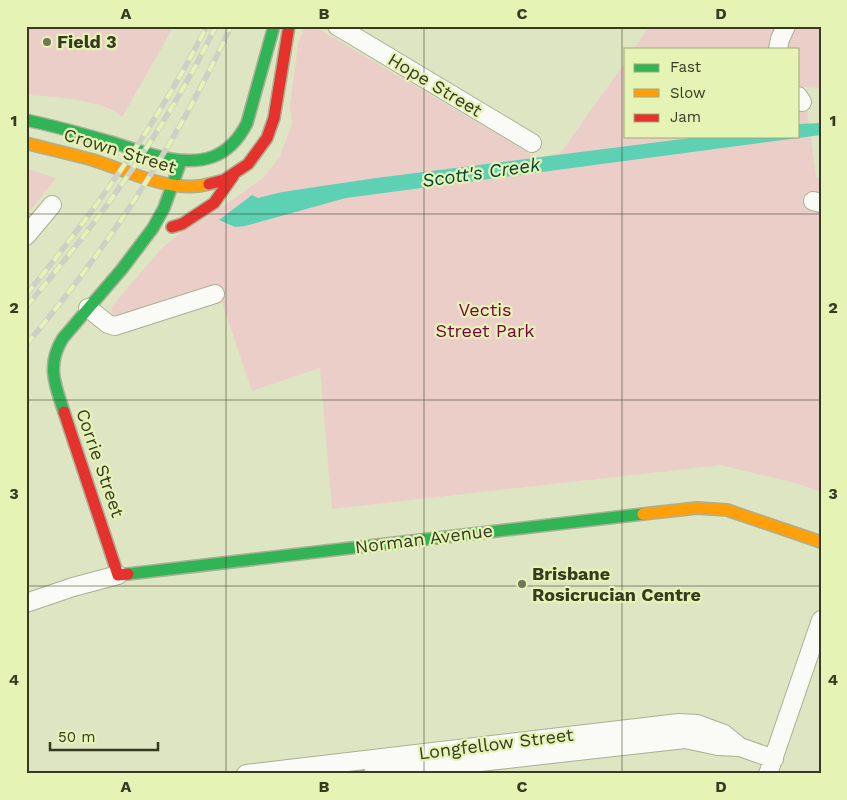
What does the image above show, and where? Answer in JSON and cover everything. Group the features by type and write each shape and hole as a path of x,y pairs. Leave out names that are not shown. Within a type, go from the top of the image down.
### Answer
{"street":[{"path":"184,161 204,160 222,153 242,133 252,110 261,69 274,26"},
{"path":"184,161 184,187 181,205 168,231 182,224 214,202 232,176 255,158 267,138 272,128 289,26"},
{"name":"Hope Street","path":"337,26 532,143"},
{"path":"778,48 786,26"},
{"name":"Crown Street","path":"26,120 170,159 184,161"},
{"name":"Crown Street","path":"26,143 92,160 172,186 206,186 232,176"},
{"path":"184,161 158,220 122,269 88,308 108,324 115,326 215,294"},
{"path":"26,236 52,206"},
{"path":"122,269 154,247"},
{"name":"Corrie Street","path":"88,308 58,344 52,362 52,372 56,390 118,575"},
{"name":"Norman Avenue","path":"26,603 73,587 118,575 697,508 727,510 821,542"},
{"path":"771,766 821,620"},
{"name":"Longfellow Street","path":"246,774 678,723 697,724 724,734 740,747 771,766"},
{"name":"Longfellow Street","path":"373,774 678,739 693,740 718,746 740,747"}],"green space":[{"path":"26,26 174,26 122,117 114,111 91,103 63,98 26,95"},
{"name":"Vectis Street Park","path":"650,26 821,26 821,88 804,87 816,177 821,178 821,492 799,484 721,465 332,509 320,368 252,391 216,285 123,317 113,315 111,309 113,305 162,248 182,232 225,205 264,177 280,156 292,124 290,105 299,39 304,29 315,27 537,158 561,152 624,64 624,138 800,138 800,48 635,48"},
{"path":"26,168 56,178 26,216"}],"water":[{"path":"821,123 821,135 800,138 800,124"},
{"name":"Scott's Creek","path":"690,138 798,138 346,198 245,226 235,227 219,220 252,195 258,198 282,192 376,178"}],"railway":[{"path":"26,295 77,231 124,165 188,62 207,26"},
{"path":"26,307 80,241 130,172 176,101 216,26"},
{"path":"26,345 85,270 139,192 188,111 231,26"}],"traffic: fast":[{"path":"26,120 161,157 187,161 212,157 233,144 247,123 274,26"},
{"path":"64,412 55,384 53,366 58,348 63,338 122,269 153,228 164,208 181,161"},
{"path":"128,574 643,514"}],"traffic: slow":[{"path":"26,143 93,160 166,184 181,186 209,184"},
{"path":"643,514 697,508 727,510 821,542"}],"traffic: jam":[{"path":"209,184 224,180 248,164 267,138 274,118 289,26"},
{"path":"172,227 182,224 214,203 233,176"},
{"path":"64,412 118,575 128,574"}],"place":[{"name":"Field 3","path":"47,42"},
{"name":"Brisbane Rosicrucian Centre","path":"522,584"}]}
